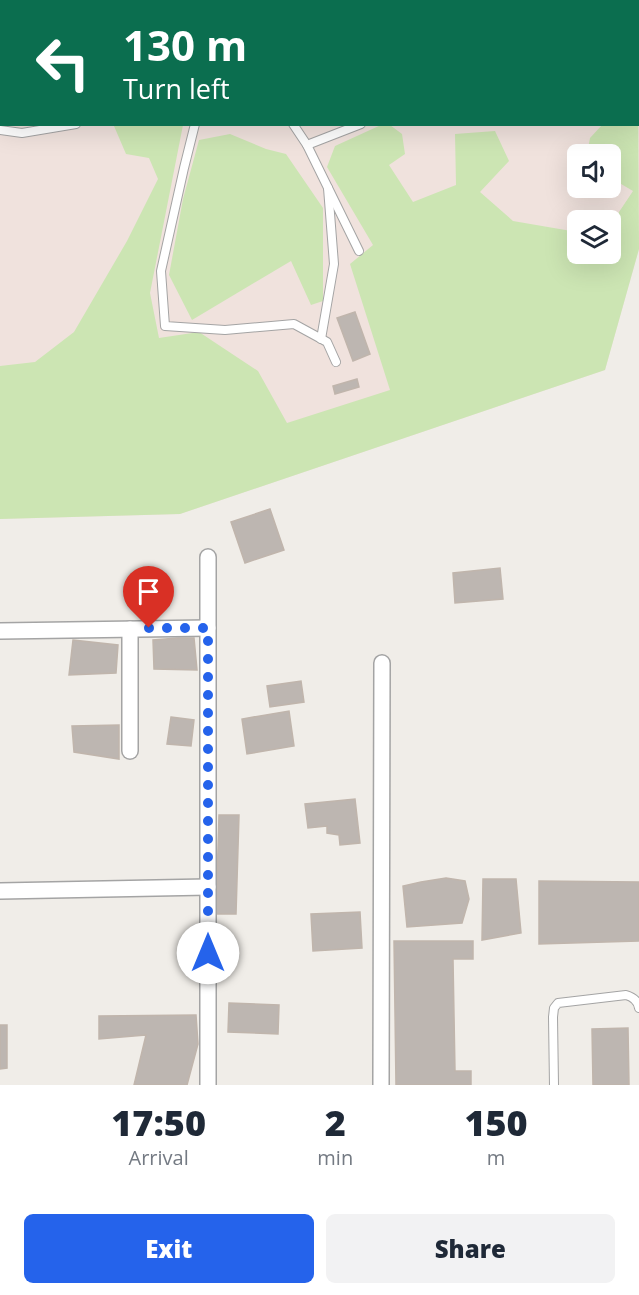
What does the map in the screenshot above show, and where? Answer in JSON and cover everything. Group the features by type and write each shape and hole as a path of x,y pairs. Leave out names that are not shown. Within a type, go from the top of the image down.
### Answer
{"street":[{"path":"208,557 208,1085"},
{"path":"0,631 208,628"},
{"path":"130,629 130,751"},
{"path":"381,1085 382,663"},
{"path":"0,891 208,887"}],"lane":[{"path":"0,130 54,126"},
{"path":"194,126 161,271 165,326 225,330 294,324 327,342 336,362"},
{"path":"294,126 307,145 359,251"},
{"path":"307,145 356,126"},
{"path":"321,339 334,264 328,188"},
{"path":"554,1085 553,1017 554,1008 558,1003 626,995 633,998 639,1008"}],"shaded area":[{"path":"0,126 639,126 639,249 605,370 180,514 0,519"}],"green space":[{"path":"114,126 183,126 150,293 159,338 199,332 258,371 287,423 390,390 350,264 373,245 327,167 335,146 379,126 391,126 402,134 405,154 389,165 413,202 456,185 455,134 495,131 509,161 480,192 513,221 567,230 567,264 621,264 620,210 633,191 621,184 621,144 589,144 590,138 601,126 638,126 639,249 605,370 180,514 0,519 0,366 35,362 74,332 127,241 158,179 149,158 126,154"},
{"path":"230,134 266,149 286,154 323,208 323,301 311,305 291,261 192,320 169,275 183,199 199,140"}],"building":[{"path":"355,312 370,354 353,361 337,318"},
{"path":"357,379 359,387 335,394 333,386"},
{"path":"270,509 284,550 245,563 231,522"},
{"path":"500,568 503,599 455,603 453,573"},
{"path":"194,638 197,670 154,669 153,640"},
{"path":"73,640 118,645 116,673 69,675"},
{"path":"301,681 304,702 270,707 267,686"},
{"path":"289,711 294,746 247,754 242,719"},
{"path":"171,717 194,720 191,746 167,744"},
{"path":"119,725 119,759 74,752 72,726"},
{"path":"355,799 360,843 340,845 339,835 327,833 327,826 308,828 305,804"},
{"path":"219,815 239,815 236,914 216,914"},
{"path":"446,878 465,881 469,899 462,923 407,927 403,886"},
{"path":"483,879 516,879 521,933 482,940"},
{"path":"539,881 639,882 639,941 539,944"},
{"path":"360,912 362,948 313,951 311,914"},
{"path":"394,941 473,941 473,959 453,959 455,1071 471,1071 471,1085 396,1085"},
{"path":"229,1003 279,1005 278,1034 228,1032"},
{"path":"196,1015 198,1044 187,1085 134,1085 146,1035 99,1039 99,1016"},
{"path":"0,1025 7,1025 7,1068 0,1069"},
{"path":"628,1028 629,1085 593,1085 592,1029"}],"route":[{"path":"149,628 208,628 208,953"}]}
